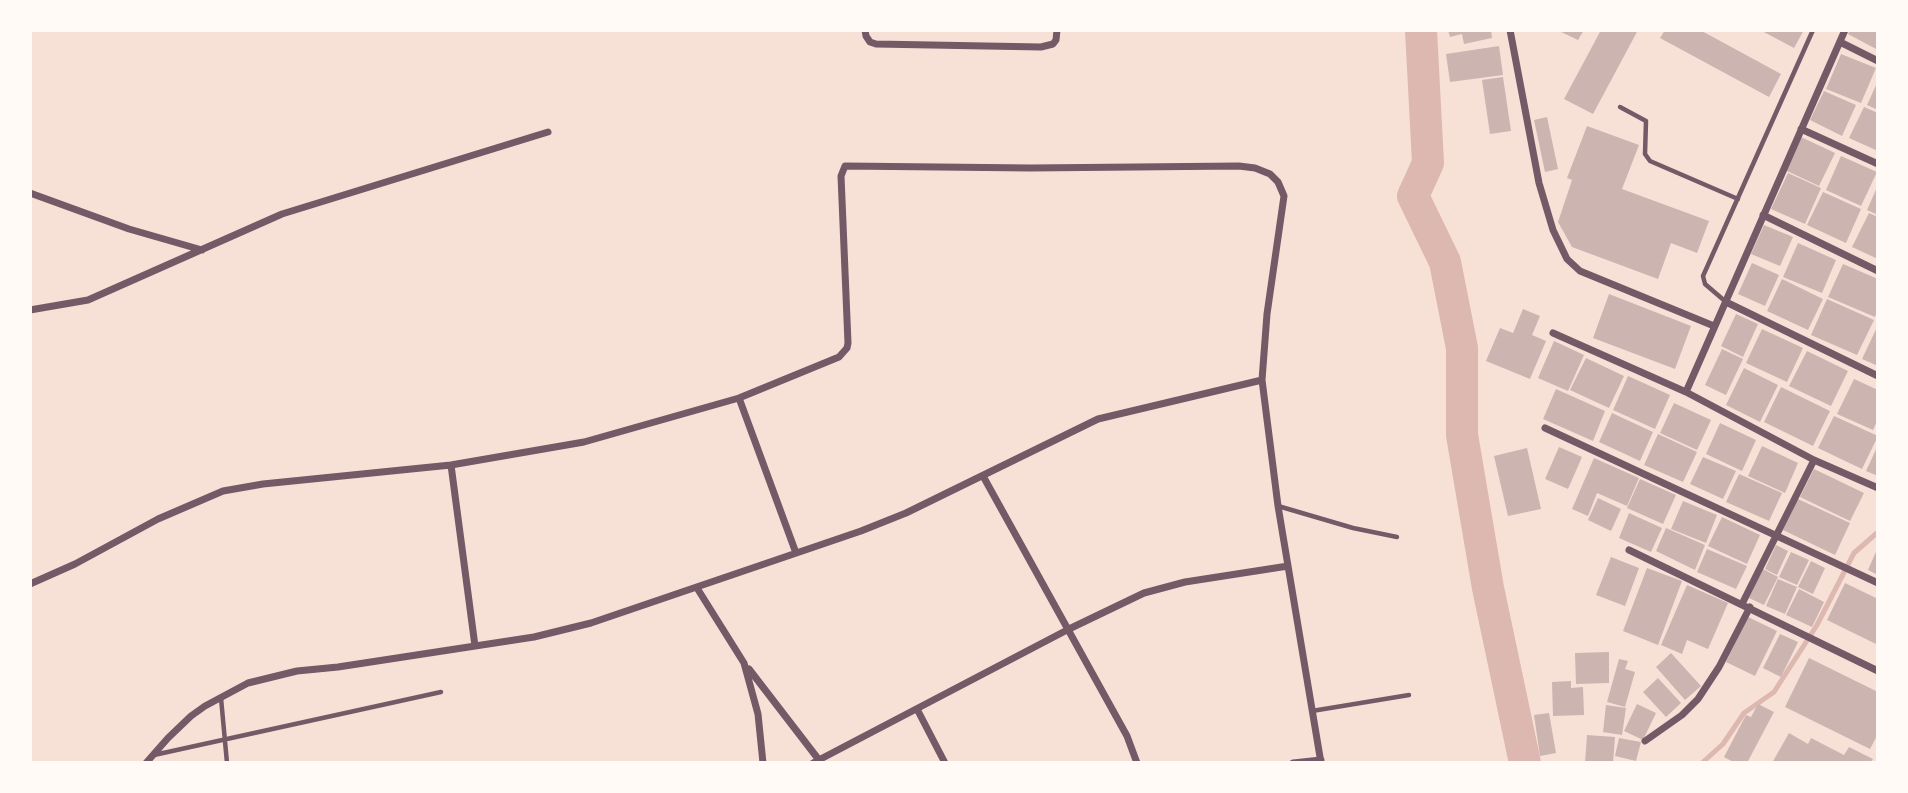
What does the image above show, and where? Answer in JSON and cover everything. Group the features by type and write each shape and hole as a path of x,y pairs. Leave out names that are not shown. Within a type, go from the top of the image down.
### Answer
{"street":[{"path":"865,30 870,42 876,44 1041,47 1056,40 1057,30"},
{"path":"1510,30 1539,183 1553,230 1567,259 1580,271 1714,326"},
{"path":"1686,391 1845,30"},
{"path":"1840,41 1878,61"},
{"path":"1801,129 1878,163"},
{"path":"30,310 88,300 282,214 548,132"},
{"path":"30,584 75,564 158,519 223,491 263,484 451,466 584,442 739,398 839,358 847,348 841,176 843,168 1255,168 1270,174 1278,182 1284,196 1266,314 1262,380 1278,506 1321,762 1293,763"},
{"path":"30,193 129,229 202,250"},
{"path":"1763,215 1878,271"},
{"path":"1726,302 1878,376"},
{"path":"1553,333 1686,391 1814,460 1878,488"},
{"path":"146,763 191,716 248,683 279,674 534,637 591,623 906,513 1097,419 1262,380"},
{"path":"739,398 796,553"},
{"path":"1545,428 1878,583"},
{"path":"1644,741 1682,715 1698,699 1719,667 1775,535 1814,460"},
{"path":"451,466 475,646"},
{"path":"983,476 1127,736 1137,763"},
{"path":"1629,550 1878,671"},
{"path":"697,588 744,663 816,762 1069,629 1144,593 1165,586 1288,566"},
{"path":"744,663 758,714 762,763"},
{"path":"917,709 945,763"}],"lane":[{"path":"1726,302 1705,284 1703,278 1812,30"},
{"path":"1619,107 1646,121 1644,154 1650,161 1738,200"},
{"path":"1278,506 1353,528 1397,537"},
{"path":"153,755 441,692"},
{"path":"1312,711 1409,695"},
{"path":"221,697 227,763"}],"building":[{"path":"1448,30 1491,30 1492,38 1464,44 1462,34 1450,37"},
{"path":"1557,30 1584,30 1578,40"},
{"path":"1601,30 1638,30 1593,114 1564,99"},
{"path":"1665,30 1700,30 1781,74 1769,97 1660,38"},
{"path":"1760,30 1804,30 1794,48"},
{"path":"1850,30 1878,30 1878,50 1848,34"},
{"path":"1499,46 1503,75 1450,82 1446,54"},
{"path":"1841,54 1876,68 1861,103 1826,89"},
{"path":"1503,77 1511,131 1490,134 1482,80"},
{"path":"1878,81 1878,110 1867,105"},
{"path":"1824,91 1856,105 1842,136 1810,120"},
{"path":"1864,107 1878,113 1878,151 1849,138"},
{"path":"1547,117 1558,169 1545,172 1534,120"},
{"path":"1587,126 1639,145 1622,189 1709,221 1697,253 1671,243 1658,279 1572,247 1558,222 1572,180 1567,178"},
{"path":"1801,137 1835,153 1819,186 1785,170"},
{"path":"1841,156 1877,172 1861,206 1826,190"},
{"path":"1788,173 1821,188 1805,224 1771,209"},
{"path":"1878,185 1878,215 1867,210"},
{"path":"1823,192 1861,209 1846,243 1807,225"},
{"path":"1869,213 1878,217 1878,259 1852,247"},
{"path":"1764,225 1793,237 1780,266 1751,254"},
{"path":"1798,243 1836,260 1822,293 1783,277"},
{"path":"1752,263 1779,275 1765,306 1738,294"},
{"path":"1843,264 1878,279 1878,308 1875,317 1828,297"},
{"path":"1782,279 1823,299 1808,330 1767,311"},
{"path":"1609,294 1691,326 1675,369 1593,338"},
{"path":"1827,299 1874,320 1857,355 1811,335"},
{"path":"1523,309 1540,316 1532,335 1546,341 1530,379 1486,361 1500,328 1513,333"},
{"path":"1736,314 1758,324 1743,357 1721,346"},
{"path":"1878,325 1878,366 1862,359"},
{"path":"1762,329 1803,348 1787,382 1746,363"},
{"path":"1554,341 1584,355 1568,391 1538,378"},
{"path":"1722,349 1743,359 1726,395 1705,385"},
{"path":"1807,351 1848,371 1831,406 1789,386"},
{"path":"1586,358 1624,376 1609,408 1570,390"},
{"path":"1744,368 1778,385 1760,422 1726,405"},
{"path":"1628,376 1670,395 1655,429 1613,410"},
{"path":"1854,379 1878,390 1878,419 1873,430 1837,414"},
{"path":"1781,387 1830,411 1813,446 1764,422"},
{"path":"1556,389 1605,411 1593,441 1543,419"},
{"path":"1674,403 1711,420 1697,450 1660,433"},
{"path":"1612,413 1653,432 1640,461 1599,442"},
{"path":"1834,416 1878,436 1862,469 1818,448"},
{"path":"1720,423 1756,440 1742,471 1706,454"},
{"path":"1658,434 1697,452 1683,482 1644,465"},
{"path":"1878,445 1878,476 1866,471"},
{"path":"1762,446 1798,463 1785,493 1748,476"},
{"path":"1559,447 1582,457 1568,489 1545,479"},
{"path":"1527,448 1541,509 1508,516 1494,456"},
{"path":"1703,457 1736,471 1723,499 1690,484"},
{"path":"1594,458 1639,478 1627,506 1597,493 1588,516 1572,509"},
{"path":"1814,469 1864,493 1850,521 1800,497"},
{"path":"1739,474 1782,493 1769,521 1726,502"},
{"path":"1640,479 1676,495 1663,524 1627,508"},
{"path":"1598,498 1621,509 1611,531 1588,520"},
{"path":"1798,499 1850,523 1835,555 1783,530"},
{"path":"1683,501 1717,515 1706,543 1671,529"},
{"path":"1629,513 1662,528 1651,552 1619,538"},
{"path":"1722,517 1760,535 1747,564 1708,546"},
{"path":"1666,528 1705,545 1695,570 1656,551"},
{"path":"1776,545 1788,551 1777,575 1765,569"},
{"path":"1878,547 1878,575 1868,570"},
{"path":"1707,549 1747,566 1736,589 1697,572"},
{"path":"1791,552 1809,560 1797,585 1779,577"},
{"path":"1611,557 1639,568 1625,606 1596,595"},
{"path":"1811,561 1825,568 1813,594 1798,587"},
{"path":"1647,568 1682,581 1658,645 1623,631"},
{"path":"1763,569 1778,577 1764,605 1749,598"},
{"path":"1778,579 1797,587 1785,614 1766,606"},
{"path":"1845,583 1878,599 1878,645 1827,620"},
{"path":"1687,585 1728,603 1708,649 1687,640 1682,654 1661,645"},
{"path":"1799,589 1824,602 1812,627 1786,615"},
{"path":"1748,617 1777,631 1755,676 1726,662"},
{"path":"1780,634 1798,642 1781,677 1763,668"},
{"path":"1609,652 1609,683 1576,684 1575,653"},
{"path":"1671,653 1701,686 1685,700 1656,667"},
{"path":"1809,658 1878,692 1878,734 1870,749 1785,707"},
{"path":"1619,659 1628,661 1625,669 1635,672 1625,707 1607,702"},
{"path":"1658,678 1681,703 1666,717 1643,692"},
{"path":"1571,681 1571,688 1583,687 1584,715 1553,716 1552,682"},
{"path":"1637,704 1656,713 1643,740 1624,731"},
{"path":"1758,704 1774,712 1747,763 1735,763 1724,757 1746,715 1751,717"},
{"path":"1606,705 1626,708 1622,735 1603,732"},
{"path":"1549,713 1556,753 1540,756 1534,715"},
{"path":"1789,733 1808,744 1811,738 1844,755 1849,747 1873,759 1870,763 1772,763"},
{"path":"1587,735 1615,737 1613,763 1585,763"},
{"path":"1619,738 1641,742 1636,761 1615,756"}],"waterway":[{"path":"1421,30 1428,163 1413,196 1445,262 1462,348 1462,435 1488,588 1525,763"},
{"path":"1702,763 1723,744 1744,713 1774,692 1817,625 1854,553 1878,532"}]}
